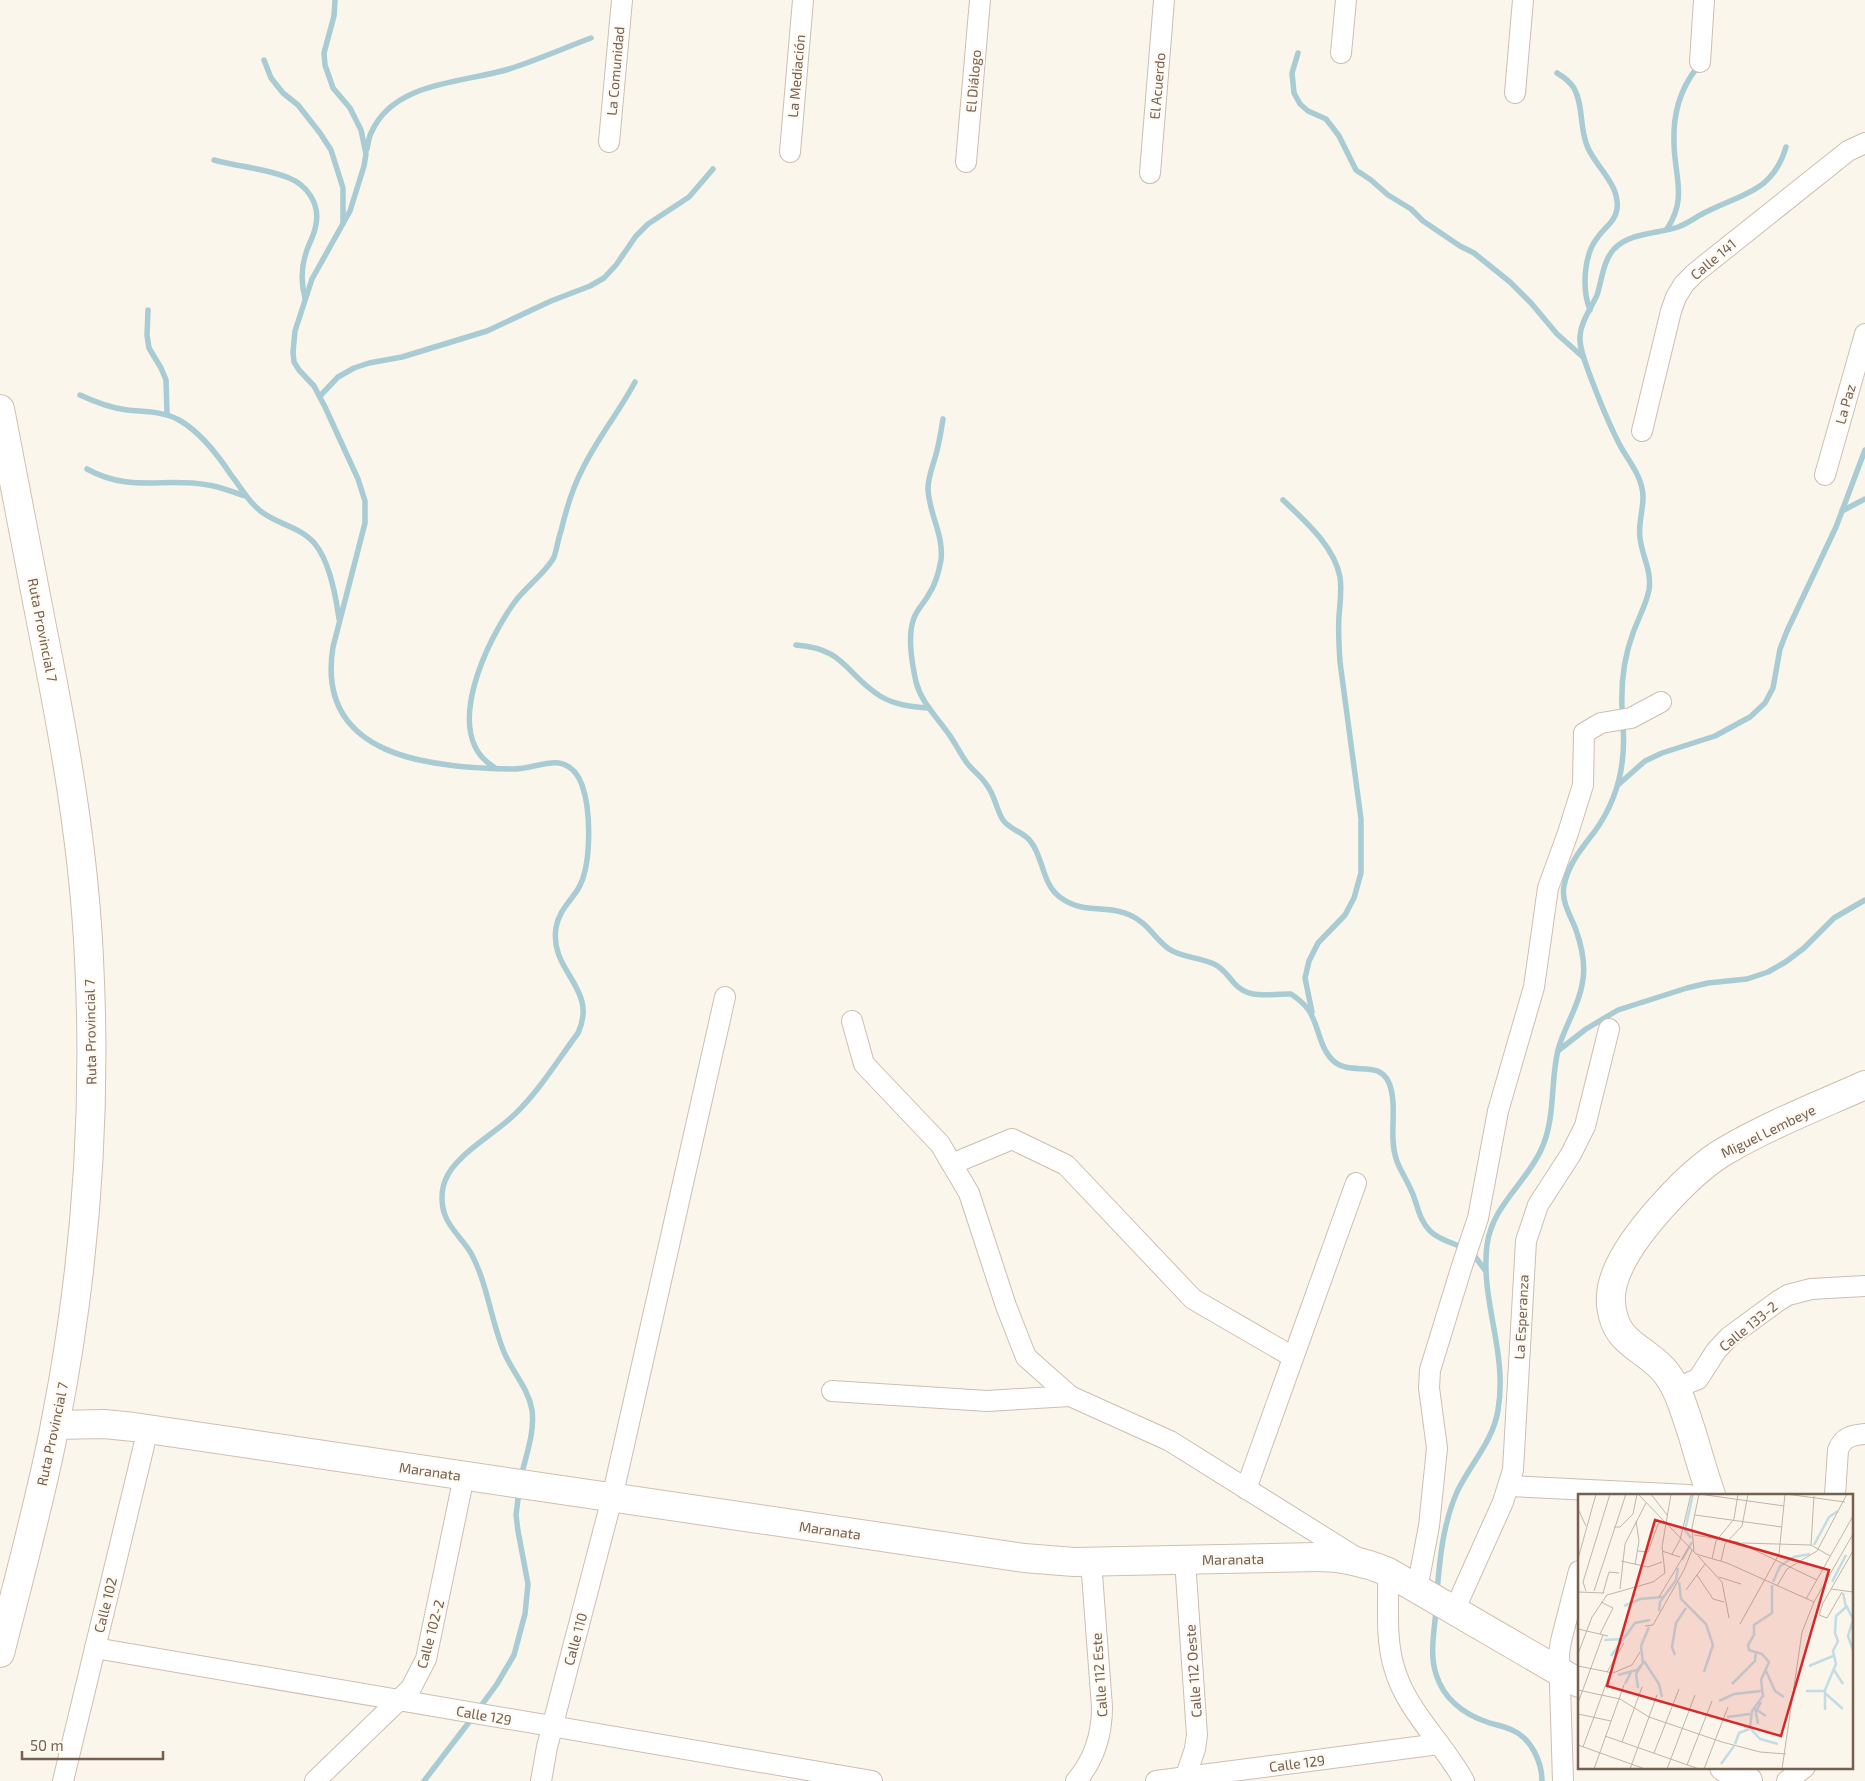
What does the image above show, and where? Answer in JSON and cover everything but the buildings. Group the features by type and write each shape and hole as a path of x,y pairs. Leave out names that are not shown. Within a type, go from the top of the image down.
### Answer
{"street":[{"name":"La Comunidad","path":"609,142 622,0"},
{"name":"La Mediación","path":"790,152 803,0"},
{"name":"El Diálogo","path":"966,162 980,0"},
{"name":"El Acuerdo","path":"1150,173 1164,0"},
{"path":"1341,53 1346,0"},
{"path":"1515,93 1523,0"},
{"path":"1700,62 1704,0"},
{"name":"Calle 141","path":"1642,431 1671,311 1676,297 1684,284 1706,263 1848,151 1865,143"},
{"name":"La Paz","path":"1824,475 1865,334"},
{"name":"Ruta Provincial 7","path":"0,409 69,771 80,858 89,956 91,1067 87,1175 76,1295 55,1425 0,1653"},
{"path":"1417,1589 1429,1526 1437,1448 1429,1388 1430,1370 1478,1218 1498,1112 1534,986 1548,888 1568,834 1583,785 1584,733 1601,723 1631,718 1661,702"},
{"name":"Calle 110","path":"541,1781 552,1726 612,1498 725,997"},
{"path":"852,1021 864,1064 940,1144 969,1193 1006,1306 1026,1357 1070,1396 1170,1441 1376,1568 1390,1651 1406,1697 1464,1781"},
{"name":"La Esperanza","path":"1454,1611 1509,1486 1515,1453 1526,1241 1538,1205 1571,1154 1585,1126 1609,1029"},
{"name":"Miguel Lembeye","path":"1711,1494 1676,1388 1660,1365 1627,1340 1620,1332 1612,1312 1612,1287 1616,1274 1630,1247 1669,1200 1708,1162 1756,1134 1865,1086"},
{"path":"952,1164 1012,1139 1066,1165 1193,1299 1293,1357"},
{"path":"1246,1489 1356,1183"},
{"name":"Calle 133-2","path":"1676,1388 1698,1378 1716,1351 1729,1337 1778,1300 1788,1295 1811,1290 1865,1286"},
{"path":"832,1391 987,1401 1070,1396"},
{"name":"Maranata","path":"55,1425 104,1424 148,1429 1008,1556 1091,1562 1341,1558 1376,1568 1417,1589 1569,1677"},
{"name":"Calle 102","path":"62,1781 148,1429"},
{"path":"1835,1494 1838,1450 1841,1443 1846,1438 1865,1434"},
{"name":"Calle 102-2","path":"315,1781 411,1688 426,1659 464,1476"},
{"path":"1509,1486 1599,1493 1644,1494"},
{"name":"Calle 112 Oeste","path":"1185,1560 1198,1735 1185,1779"},
{"name":"Calle 112 Este","path":"1076,1781 1094,1753 1102,1724 1091,1562"},
{"path":"1563,1781 1569,1677 1559,1653 1560,1641 1578,1575"},
{"name":"Calle 129","path":"95,1648 872,1781"},
{"name":"Calle 129","path":"1156,1781 1185,1779 1439,1744"},
{"path":"1787,1781 1804,1768"}],"waterway":[{"path":"335,0 334,16 324,53 325,65 333,88 350,108 361,130 366,154 350,211 312,279 295,331 293,352 294,362 314,386 325,407 358,479 365,501 365,523 333,647 332,684 342,712 360,734 385,749 414,759 446,765 479,768 517,769 548,763 563,764 574,771 578,777 582,785 587,809 589,838 583,879 562,912 556,928 556,943 559,957 578,992 582,1004 583,1017 578,1033 524,1105 507,1122 457,1162 445,1181 442,1194 442,1202 447,1220 472,1255 486,1291 504,1352 530,1402 533,1418 530,1444 521,1477"},
{"path":"367,149 371,133 383,115 397,102 414,93 432,86 509,69 591,38"},
{"path":"1298,53 1292,73 1294,93 1300,104 1308,111 1326,119 1339,136 1356,170 1388,195 1411,209 1423,221 1460,246 1474,253 1510,282 1557,334 1583,357"},
{"path":"264,60 271,78 283,93 298,105 331,150 343,188 343,223"},
{"path":"1667,229 1677,207 1678,196 1674,142 1676,113 1685,86 1696,69"},
{"path":"1557,73 1574,88 1579,102 1585,141 1592,155 1612,184 1617,200 1616,214 1593,244 1589,253 1585,283 1590,310"},
{"path":"1622,707 1622,688 1627,651 1646,601 1650,583 1641,545 1642,490 1636,472 1608,421 1589,373 1580,345 1582,325 1597,295 1607,259 1614,249 1621,243 1636,236 1682,225 1756,189 1773,173 1786,147"},
{"path":"214,160 280,175 301,185 311,196 317,217 302,270 305,298"},
{"path":"320,396 338,377 354,368 369,363 402,357 487,331 551,301 590,286 604,278 616,265 636,236 648,224 689,197 713,169"},
{"path":"148,310 147,335 149,348 166,380 167,414"},
{"path":"494,767 478,752 471,733 470,711 474,686 482,662 503,619 514,603 546,569 554,557 567,507 578,477 594,447 635,382"},
{"path":"80,395 115,408 153,412 173,417 187,425 201,437 257,508 271,518 294,528 315,544 328,569 339,619"},
{"path":"943,419 938,448 929,477 928,489 940,542 941,560 935,582 915,615 911,633 914,675 924,701 967,763 989,788 1003,820 1031,842 1050,886 1061,898 1079,906 1113,910 1136,918 1169,949 1217,966 1240,989 1247,992 1261,995 1291,994 1308,1009 1322,1044 1336,1063 1350,1068 1372,1070 1385,1076 1389,1083 1392,1097 1395,1155 1421,1216 1426,1226 1434,1234 1464,1248"},
{"path":"1619,784 1645,761 1662,753 1715,736 1750,717 1765,703 1773,688 1780,649 1787,631 1836,527 1865,450"},
{"path":"87,469 118,480 208,485 245,496"},
{"path":"1842,511 1865,499"},
{"path":"1283,500 1318,535 1332,555 1340,577 1340,662 1361,819 1361,873 1354,898 1345,915 1318,943 1309,961 1305,978 1312,1012"},
{"path":"796,645 825,651 843,663 868,687 892,702 929,708"},
{"path":"1437,1592 1443,1541 1452,1504 1462,1482 1486,1443 1498,1410 1500,1368 1487,1286 1486,1266 1490,1231 1502,1207 1535,1162 1546,1138 1551,1113 1558,1050 1582,985 1584,972 1582,950 1565,903 1564,886 1572,863 1603,819 1615,794 1622,768 1623,726"},
{"path":"1559,1050 1586,1029 1618,1010 1687,988 1708,983 1747,979 1768,972 1804,948 1834,918 1865,900"},
{"path":"1473,1254 1485,1270"},
{"path":"478,1710 497,1684 514,1655 525,1614 528,1584 516,1515 519,1491"},
{"path":"1436,1608 1433,1658 1439,1683 1449,1698 1462,1710 1478,1719 1509,1729 1525,1739 1538,1759 1542,1781"},
{"path":"424,1781 473,1717"}]}
